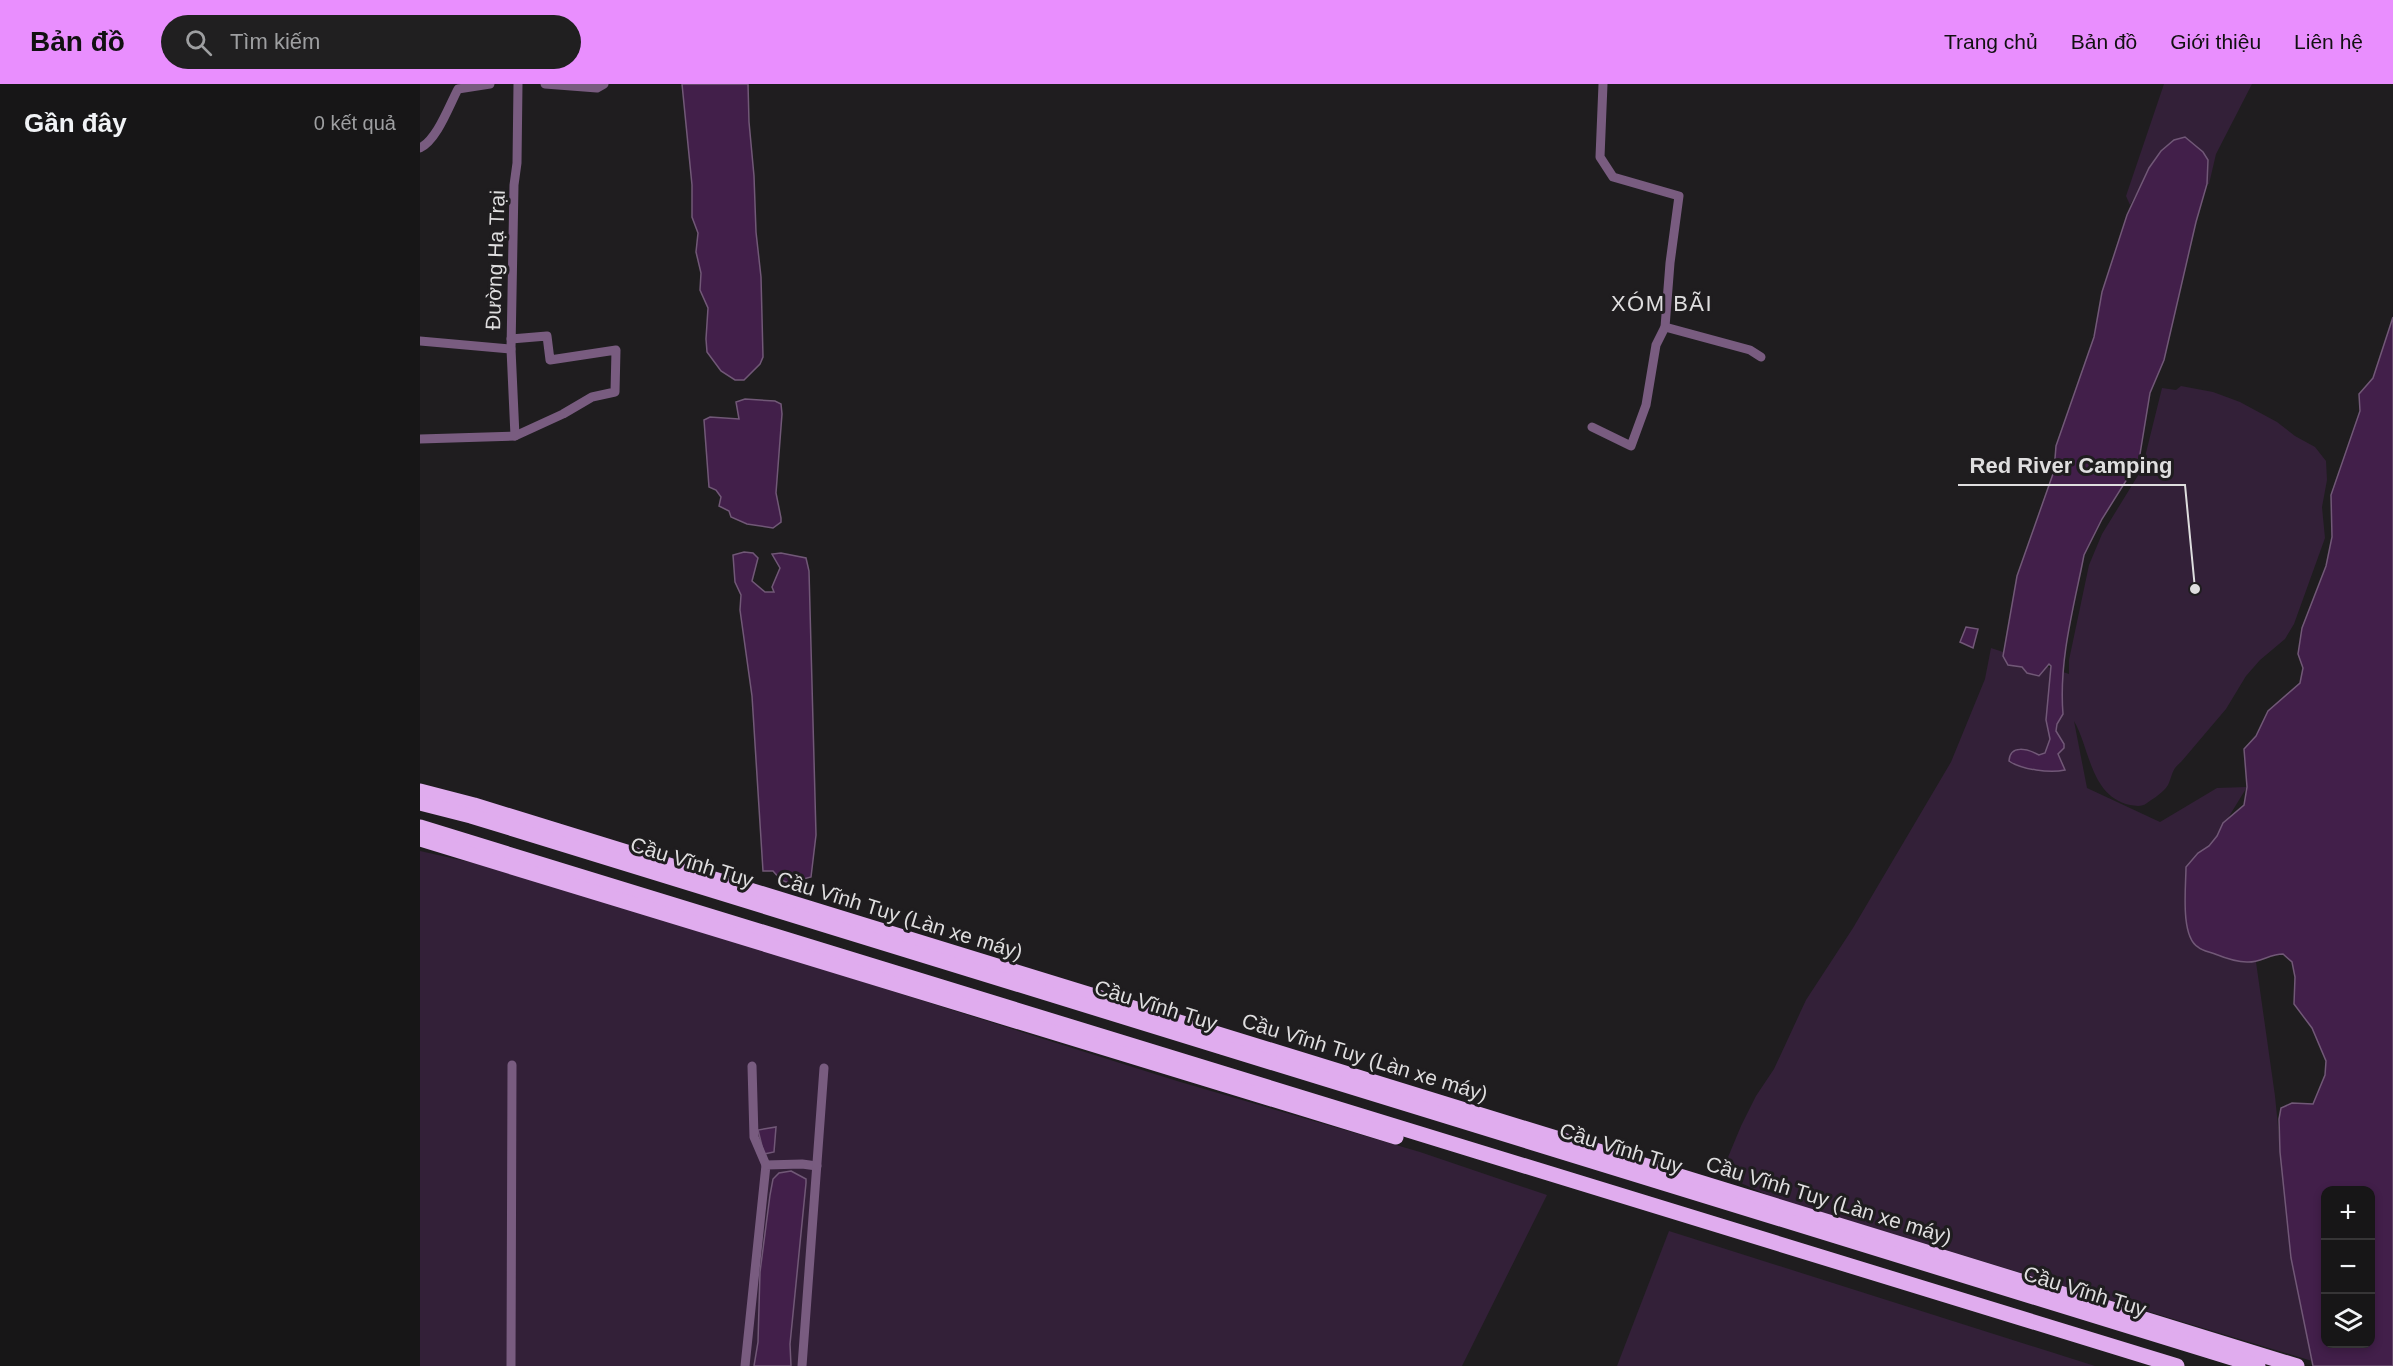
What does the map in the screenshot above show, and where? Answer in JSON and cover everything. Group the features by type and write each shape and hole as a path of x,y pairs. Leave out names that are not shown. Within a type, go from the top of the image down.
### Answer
{"highway":[{"name":"Cầu Vĩnh Tuy (Làn xe máy)","path":"420,791 485,809 2297,1366"},
{"name":"Cầu Vĩnh Tuy","path":"420,803 471,816 2258,1366"},
{"path":"420,828 2177,1366"},
{"path":"420,839 2145,1366"}],"street":[{"path":"420,148 428,144 458,89 490,84"},
{"name":"Đường Hạ Trại","path":"515,436 511,344 514,195 518,163 518,84"},
{"path":"545,84 597,88 604,84"},
{"path":"1592,427 1631,446 1646,405 1656,345 1665,327 1670,263 1679,196 1613,177 1600,157 1603,84"},
{"path":"1665,327 1750,350 1761,357"},
{"path":"420,342 511,344 547,336 550,360 616,350 615,392 592,397 515,436 420,439"},
{"path":"511,1366 512,1065"},
{"path":"745,1366 766,1165 754,1137 752,1066"},
{"path":"802,1366 824,1068"},
{"path":"766,1165 817,1166"}],"shaded area":[{"path":"682,84 748,84 756,232 761,277 763,357 760,364 744,380 735,380 721,371 707,352 708,308 700,290 701,273 696,252 698,233 692,217 692,185"},
{"path":"2164,84 2252,84 2216,154 2209,184 2207,184 2208,160 2161,151 2130,205 2126,196"},
{"path":"2185,137 2203,152 2208,160 2207,184 2164,360 2150,393 2139,460 2102,519 2084,555 2064,660 2063,714 2056,731 2064,744 2064,748 2058,754 2065,770 2028,769 2009,761 2010,756 2020,749 2039,755 2045,753 2050,739 2046,720 2051,666 2049,664 2039,676 2027,673 2022,667 2008,665 2003,656 2017,576 2054,471 2056,446 2094,337 2102,292 2127,215 2149,168 2161,151 2174,140"},
{"path":"2393,317 2393,1366 2313,1366 2291,1258 2280,1152 2279,1119 2281,1108 2292,1103 2313,1104 2325,1075 2326,1061 2312,1028 2294,1004 2295,977 2292,962 2283,954 2251,962 2235,961 2202,950 2192,941 2185,910 2186,867 2198,853 2209,846 2223,823 2244,805 2247,787 2244,749 2256,736 2268,711 2300,683 2303,668 2298,654 2302,628 2326,566 2332,537 2331,495 2360,411 2359,394 2373,378"},
{"path":"2181,386 2213,392 2240,402 2277,422 2295,436 2315,447 2326,461 2327,480 2322,507 2325,538 2294,624 2285,639 2260,660 2246,676 2226,709 2175,768 2162,792 2143,805 2134,806 2117,800 2107,792 2093,770 2074,721 2087,788 2160,822 2217,788 2247,787 2217,836 2217,891 2256,962 2275,1096 2291,1258 2312,1361 1774,1198 1721,1174 1741,1126 1756,1096 1774,1069 1806,1000 1853,928 1951,762 1985,679 1991,648 2069,674 2069,660 2089,565 2102,534 2142,469 2162,388 2176,390"},
{"path":"745,399 775,401 781,404 776,493 781,522 773,528 747,524 731,517 729,511 719,506 721,497 716,490 709,487 704,420 710,417 739,419 736,402"},
{"path":"744,552 753,553 758,558 752,581 765,592 774,592 772,587 780,568 772,554 781,553 806,558 809,571 816,835 811,877 789,883 781,880 773,871 763,871 752,696 740,610 741,595 735,582 733,555"},
{"path":"1966,627 1978,629 1973,648 1960,642"},
{"path":"420,851 515,872 1177,1081 1420,1152 1547,1195 1462,1366 420,1366"},
{"path":"776,1127 774,1152 764,1154 758,1130"},
{"path":"791,1171 806,1179 806,1183 790,1344 791,1366 754,1366 758,1342 760,1272 773,1179 779,1173"},
{"path":"1669,1231 2095,1366 1617,1366"}],"place":[{"name":"Red River Camping","path":"2195,589"}],"district":[{"name":"XÓM BÃI","path":"1662,303"}]}
